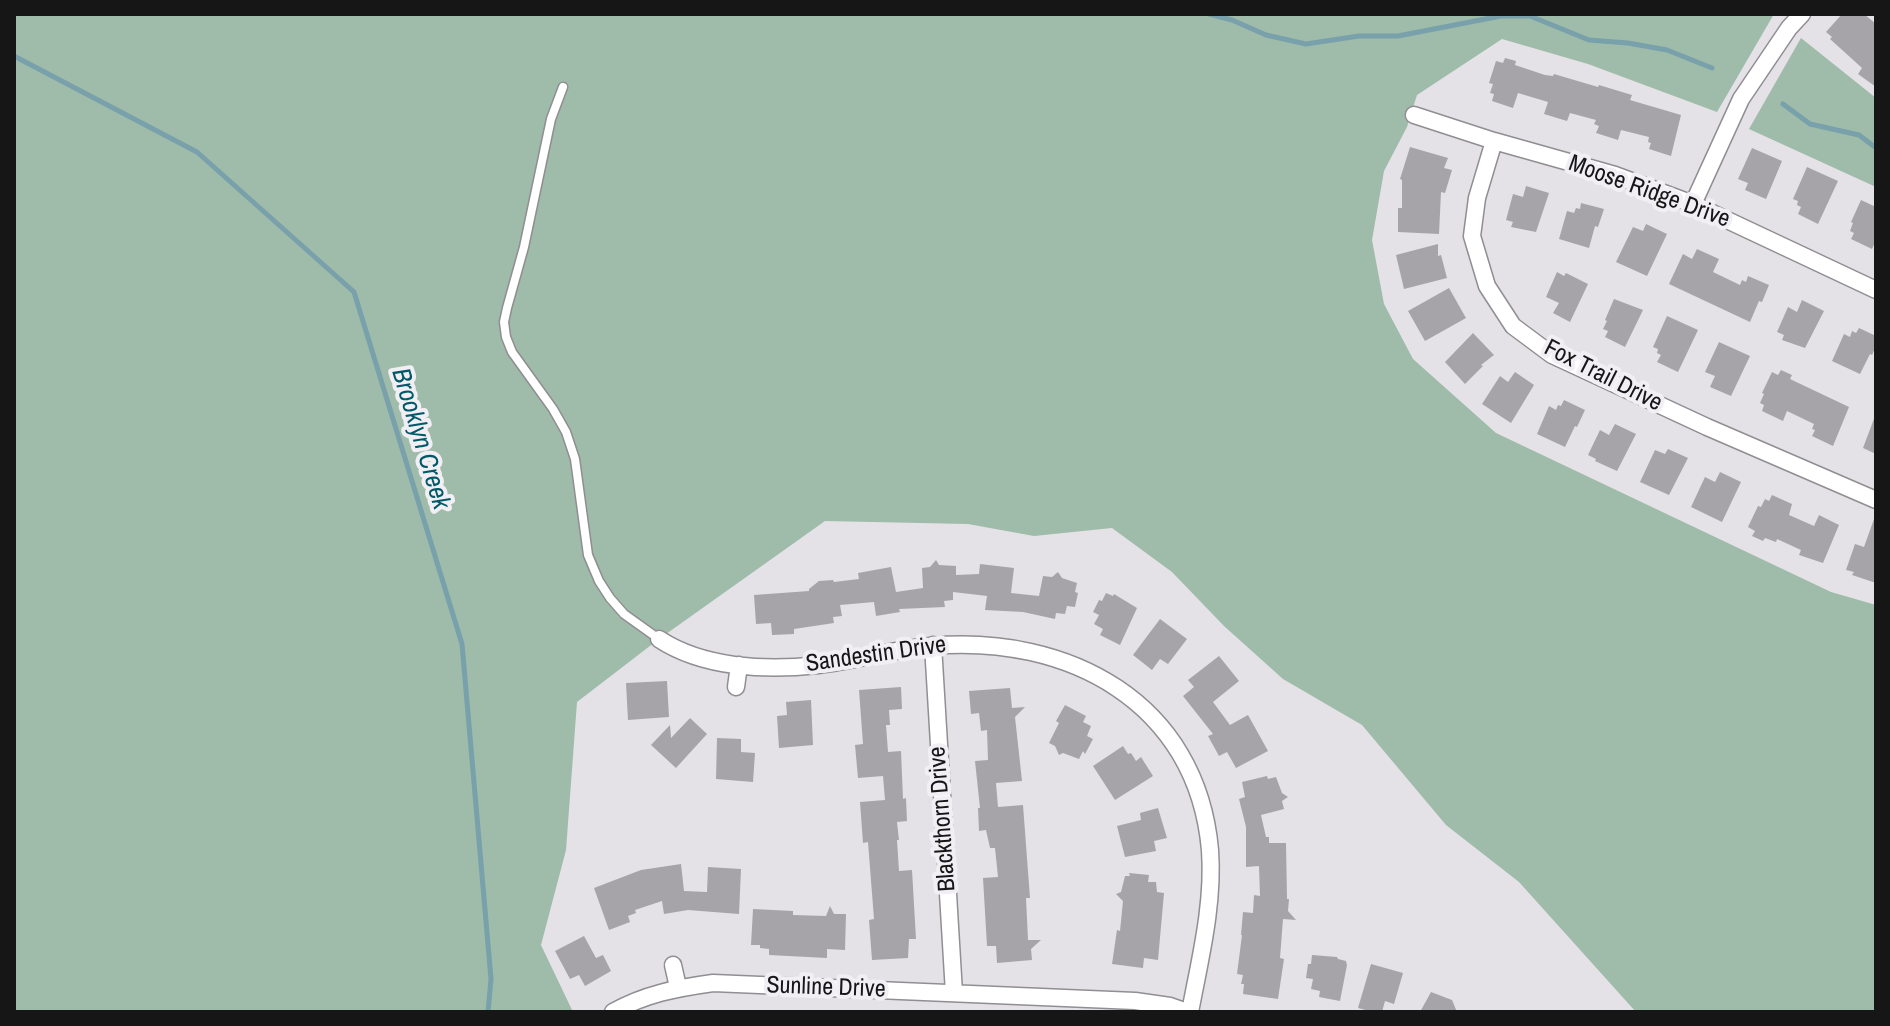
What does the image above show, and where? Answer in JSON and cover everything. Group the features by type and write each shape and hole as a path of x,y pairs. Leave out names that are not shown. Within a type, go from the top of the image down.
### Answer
{"street":[{"path":"1693,204 1741,99 1802,14"},
{"name":"Moose Ridge Drive","path":"1414,115 1615,175 1693,204 1876,290"},
{"name":"Fox Trail Drive","path":"1494,141 1477,198 1472,236 1487,286 1513,326 1552,355 1707,427 1876,500"},
{"name":"Sandestin Drive","path":"659,639 673,649 690,654 739,665 778,667 817,665 902,649 961,644 1029,651 1059,659 1110,682 1155,720 1174,744 1189,770 1206,823 1210,853 1209,891 1204,937 1188,1012"},
{"name":"Blackthorn Drive","path":"933,645 954,993"},
{"path":"736,687 739,665"},
{"path":"673,965 678,987"},
{"name":"Sunline Drive","path":"613,1012 653,994 713,983 1135,1001 1188,1012"}],"lane":[{"path":"563,87 551,119 524,247 507,308 504,322 506,337 512,352 566,432 580,484 588,555 599,581 624,614 659,639"}],"green space":[{"path":"14,14 1774,14 1717,112 1588,64 1502,39 1417,95 1407,127 1384,171 1372,240 1384,304 1413,359 1496,433 1831,592 1876,605 1876,1012 1636,1012 1519,882 1446,825 1362,725 1283,679 1224,626 1172,572 1112,528 1034,536 968,524 825,521 659,639 577,702 566,850 541,945 573,1012 14,1012"},
{"path":"1801,38 1876,98 1876,187 1749,129"}],"building":[{"path":"1842,14 1864,14 1876,24 1876,87 1858,74 1862,68 1826,32"},
{"path":"1505,58 1516,61 1515,65 1545,75 1554,74 1632,95 1630,100 1681,115 1671,156 1649,149 1649,137 1621,130 1618,140 1596,133 1599,126 1594,124 1596,120 1570,113 1567,121 1544,114 1548,102 1518,93 1513,108 1492,101 1494,94 1490,93 1493,84 1489,83 1496,61 1503,63"},
{"path":"1410,147 1448,158 1444,168 1452,170 1445,193 1441,192 1439,234 1398,232 1398,208 1402,208 1400,179"},
{"path":"1752,148 1782,161 1766,199 1745,190 1748,183 1738,179"},
{"path":"1807,167 1838,181 1818,224 1798,214 1801,207 1793,199"},
{"path":"1526,186 1549,193 1536,232 1511,227 1513,222 1506,220 1513,194 1523,197"},
{"path":"1861,200 1876,207 1876,240 1872,249 1851,239 1854,233 1850,231 1851,222"},
{"path":"1581,203 1604,209 1589,248 1559,239 1567,211 1574,213 1576,208 1580,209"},
{"path":"1646,224 1667,234 1647,276 1616,262 1633,227 1643,231"},
{"path":"1438,244 1438,256 1441,255 1447,278 1404,289 1396,255"},
{"path":"1697,249 1719,259 1713,272 1740,285 1742,280 1746,282 1748,276 1769,285 1750,322 1669,284 1683,254 1692,259"},
{"path":"1557,272 1588,284 1570,322 1553,313 1559,303 1546,297"},
{"path":"1449,288 1466,318 1425,341 1408,311"},
{"path":"1614,299 1643,310 1625,347 1605,337 1608,331 1603,329"},
{"path":"1802,300 1824,311 1805,348 1782,340 1784,335 1777,332 1788,307 1797,312"},
{"path":"1667,316 1698,330 1678,372 1657,362 1661,355 1653,347"},
{"path":"1859,328 1876,336 1876,346 1860,374 1832,361 1844,334 1850,337 1852,331 1856,333"},
{"path":"1473,333 1494,355 1465,384 1445,362"},
{"path":"1719,342 1750,356 1731,396 1710,387 1715,376 1705,372"},
{"path":"1781,370 1792,375 1790,379 1849,407 1833,446 1812,436 1814,424 1787,411 1783,421 1762,411 1762,393 1772,372 1778,375"},
{"path":"1515,372 1534,385 1511,423 1482,404 1500,376 1508,382"},
{"path":"1564,400 1585,410 1565,447 1537,434 1549,406 1556,410"},
{"path":"1876,416 1876,454 1863,448"},
{"path":"1615,424 1636,434 1617,471 1588,455 1600,430 1609,435"},
{"path":"1668,449 1688,458 1669,495 1640,482 1655,450 1665,454"},
{"path":"1720,472 1741,482 1722,522 1691,507 1705,477 1715,482"},
{"path":"1772,495 1792,504 1789,515 1814,526 1819,515 1839,525 1823,563 1799,555 1801,550 1777,539 1776,542 1765,538 1763,541 1752,536 1755,531 1748,527 1758,506 1761,507 1765,499 1769,501"},
{"path":"1874,519 1876,583 1846,570 1855,544 1864,547"},
{"path":"936,560 939,565 956,566 956,575 979,574 980,564 1014,568 1011,593 1039,596 1043,576 1052,577 1058,572 1062,578 1077,583 1075,607 1067,606 1065,614 1056,613 1055,619 1023,612 985,610 987,596 953,592 953,600 944,601 945,607 899,609 900,612 876,616 874,602 840,605 842,616 833,617 834,623 794,629 794,634 772,635 771,623 756,624 754,595 809,591 819,581 859,579 858,573 891,567 896,592 923,588 922,568 930,567"},
{"path":"1106,593 1114,594 1137,608 1120,645 1100,635 1103,629 1094,624 1099,615 1093,612"},
{"path":"1160,619 1187,639 1168,664 1160,659 1152,670 1133,655"},
{"path":"1219,656 1239,681 1213,702 1230,725 1248,715 1268,751 1236,768 1227,752 1219,756 1208,736 1213,734 1183,696 1194,687 1188,680"},
{"path":"667,681 669,717 628,720 626,683"},
{"path":"901,687 902,709 889,710 890,725 886,725 888,752 901,751 907,821 897,822 899,871 912,870 916,939 909,939 908,958 872,960 869,920 874,919 868,842 863,843 860,802 885,800 883,776 858,778 855,745 863,744 859,690"},
{"path":"1010,688 1012,708 1025,707 1015,717 1022,781 996,783 998,807 1023,805 1030,898 1026,898 1028,940 1041,940 1031,949 1032,960 997,963 996,946 987,946 983,878 998,877 995,848 990,848 986,830 979,831 975,761 988,760 987,730 981,731 979,713 971,714 969,691"},
{"path":"811,700 813,745 779,748 777,716 787,715 786,702"},
{"path":"1065,705 1086,716 1083,722 1091,726 1087,736 1093,739 1079,759 1063,753 1059,755 1055,746 1049,743"},
{"path":"690,718 707,734 676,768 651,745 670,725 671,738"},
{"path":"717,738 741,739 741,752 755,753 753,782 716,779"},
{"path":"1123,746 1136,761 1141,757 1153,776 1115,800 1093,766"},
{"path":"1267,776 1268,779 1276,777 1282,793 1288,797 1282,801 1284,809 1261,815 1269,843 1286,843 1288,911 1296,920 1283,919 1280,958 1284,959 1278,999 1243,994 1243,975 1237,974 1243,912 1253,913 1254,895 1260,896 1259,866 1246,867 1246,827 1239,799 1245,797 1242,782"},
{"path":"1158,808 1167,838 1154,841 1156,851 1125,857 1117,826 1141,820 1140,813"},
{"path":"681,864 684,891 707,892 708,867 741,869 739,914 688,910 664,914 662,901 635,910 636,913 628,916 630,922 609,930 594,888 641,870"},
{"path":"1129,873 1149,875 1148,882 1156,882 1157,892 1164,893 1158,960 1144,958 1143,968 1112,964 1123,901 1116,894 1121,892 1125,876 1130,876"},
{"path":"830,906 834,914 846,914 845,950 827,949 827,958 769,955 769,949 751,945 753,909 826,916"},
{"path":"584,936 596,958 603,955 611,971 585,986 579,975 570,979 555,951"},
{"path":"1312,955 1346,961 1340,1001 1319,997 1320,991 1311,989 1313,979 1306,978"},
{"path":"1371,964 1403,973 1394,1004 1385,1001 1382,1012 1358,1008"},
{"path":"1431,992 1452,1000 1457,1012 1420,1012"}],"waterway":[{"path":"1209,14 1266,35 1306,44 1359,36 1398,36 1501,16 1530,16 1589,40 1667,50 1712,68"},
{"name":"Brooklyn Creek","path":"14,56 197,152 354,292 462,644 491,979 488,1012"},
{"path":"1783,104 1810,124 1859,135 1876,148"}]}
